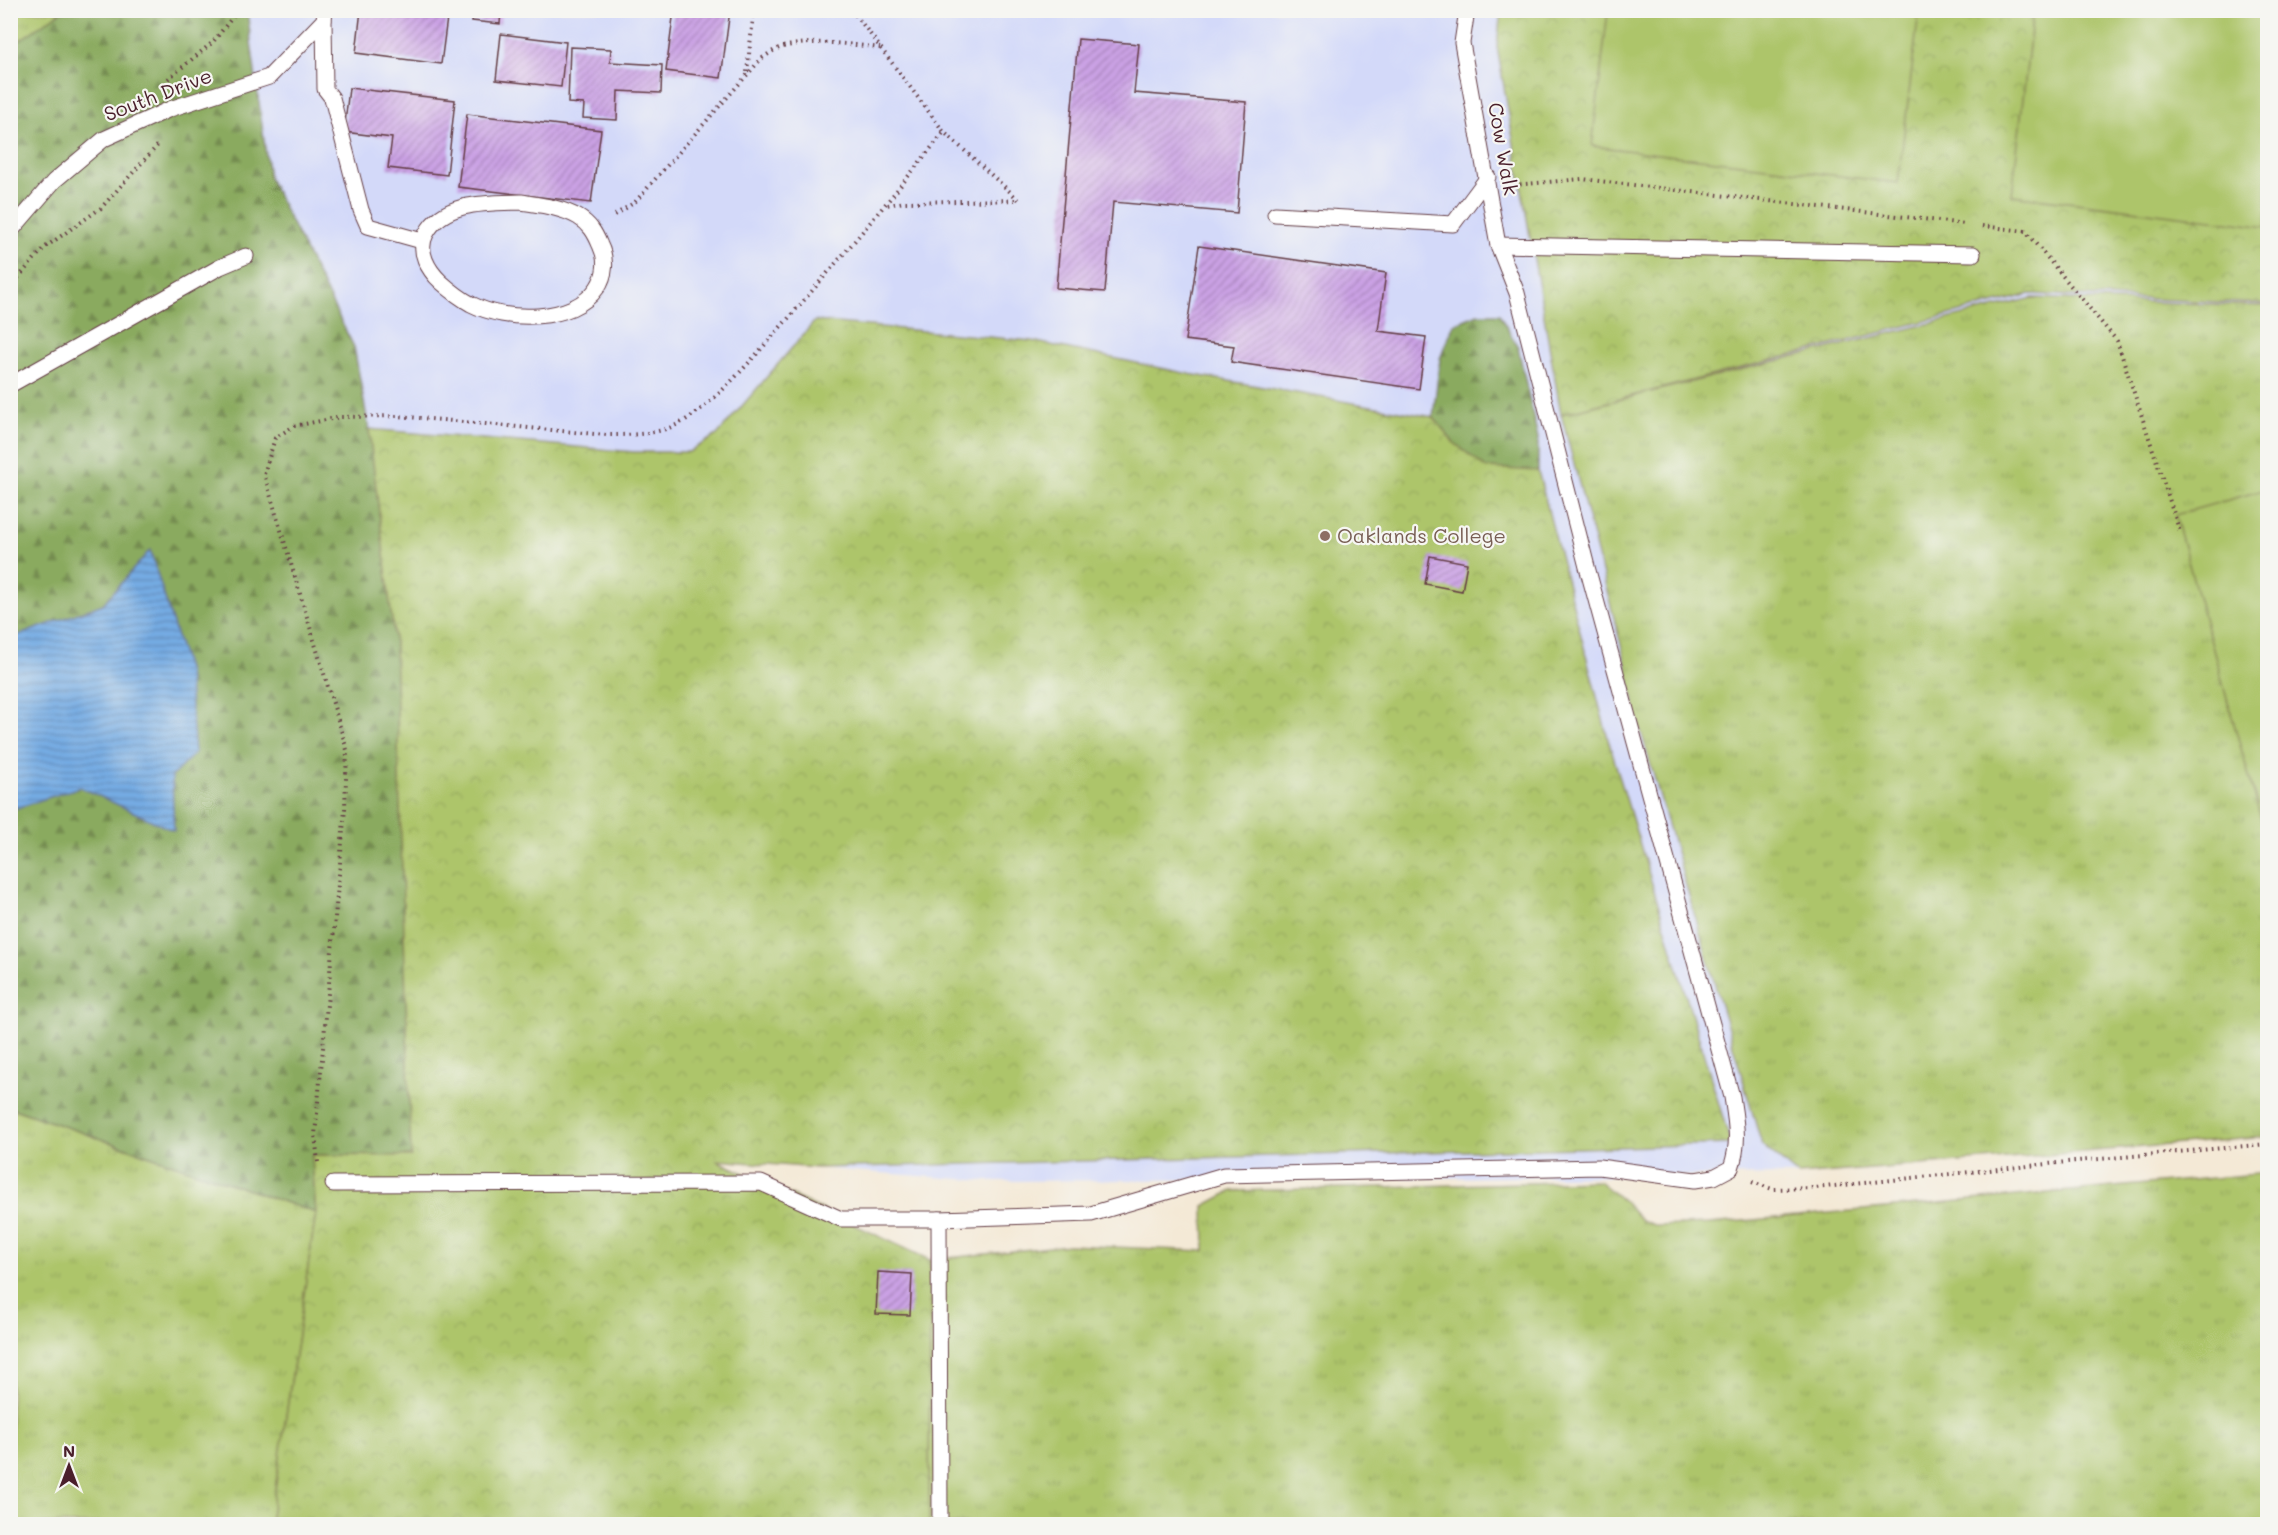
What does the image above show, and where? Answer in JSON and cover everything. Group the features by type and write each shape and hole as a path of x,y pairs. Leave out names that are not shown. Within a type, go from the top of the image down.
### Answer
{"lane":[{"name":"Cow Walk","path":"1467,10 1462,43 1488,177 1498,245 1516,292 1587,567 1732,1097 1738,1134 1737,1152 1731,1168"},
{"path":"325,15 325,89 332,98 361,210 368,226 422,242"},
{"name":"South Drive","path":"10,232 54,181 104,138 170,109 268,77 325,15"},
{"path":"1275,214 1453,224 1488,177"},
{"path":"520,202 550,207 578,216 592,228 604,252 603,280 580,305 560,313 532,316 500,313 472,304 452,291 433,274 424,258 422,242 430,227 441,215 456,209 484,203 520,202"},
{"path":"1498,245 1973,254"},
{"path":"10,385 220,267 246,256"},
{"path":"333,1184 761,1183 841,1220 939,1219 1091,1214 1224,1174 1599,1167 1695,1180 1714,1177 1731,1168"},
{"path":"939,1219 940,1524"}],"path":[{"path":"747,74 754,10"},
{"path":"852,10 944,132 1019,200 905,202 886,205"},
{"path":"592,228 636,202 762,58 782,47 813,44 847,44 881,48"},
{"path":"333,1184 318,1166 315,1135 345,809 347,750 264,474 276,438 294,426 340,417 398,416 606,435 640,435 674,426 700,410 756,354 886,205 944,132"},
{"path":"1731,1168 1755,1185 1789,1190 2268,1144"}],"shaded area":[{"name":"Oaklands College","path":"247,11 2267,11 2267,1130 1798,1175 985,1181 713,1160 411,1156 354,347 269,178"}],"green space":[{"path":"1501,10 2267,11 2267,304 2031,294 1561,414 1497,47"},
{"path":"11,11 62,11 11,47"},
{"path":"62,11 247,11 269,178 354,347 369,429 395,644 411,1156 312,1155 316,1213 11,1108 10,47"},
{"path":"1608,11 1919,11 1898,183 1592,146"},
{"path":"2033,11 2267,11 2267,227 2012,195"},
{"path":"2033,298 2267,306 2267,1137 1798,1175 1762,1145 1639,725 1626,664 1561,414"},
{"path":"1478,314 1499,314 1518,347 1538,438 1538,471 1486,468 1453,442 1433,417 1440,359 1454,324"},
{"path":"815,321 1032,341 1189,374 1433,417 1453,442 1486,468 1538,471 1608,739 1731,1144 817,1168 716,1160 930,1260 929,1524 270,1524 316,1213 312,1155 411,1156 395,644 369,429 634,452 689,452 717,435"},
{"path":"2268,489 2267,840 2175,515"},
{"path":"11,1108 316,1213 270,1524 11,1524"},
{"path":"2267,1173 2267,1524 929,1524 930,1260 1069,1245 1205,1251 1204,1206 1232,1191 1599,1181 1627,1204 1642,1221 1657,1226 1709,1224"}],"water":[{"path":"150,550 188,672 195,753 172,776 174,831 80,787 11,810 11,762 14,743 10,741 11,638 103,604"}],"building":[{"path":"361,10 448,10 441,64 356,53"},
{"path":"473,10 501,10 500,24 472,21"},
{"path":"674,10 730,10 721,78 666,71"},
{"path":"501,34 566,42 561,87 496,80"},
{"path":"1078,39 1139,44 1134,93 1246,102 1237,213 1113,202 1105,292 1056,288"},
{"path":"570,47 611,49 610,62 662,65 661,93 618,91 617,120 583,118 584,104 568,103"},
{"path":"349,88 455,100 447,175 388,168 392,138 344,132"},
{"path":"467,114 601,130 591,203 458,187"},
{"path":"1199,246 1386,273 1378,331 1426,337 1419,389 1231,362 1234,346 1185,340"},
{"path":"1430,556 1467,563 1462,591 1425,584"},
{"path":"878,1272 912,1274 910,1315 876,1314"}],"place":[{"name":"Oaklands College","path":"1325,536"}]}
